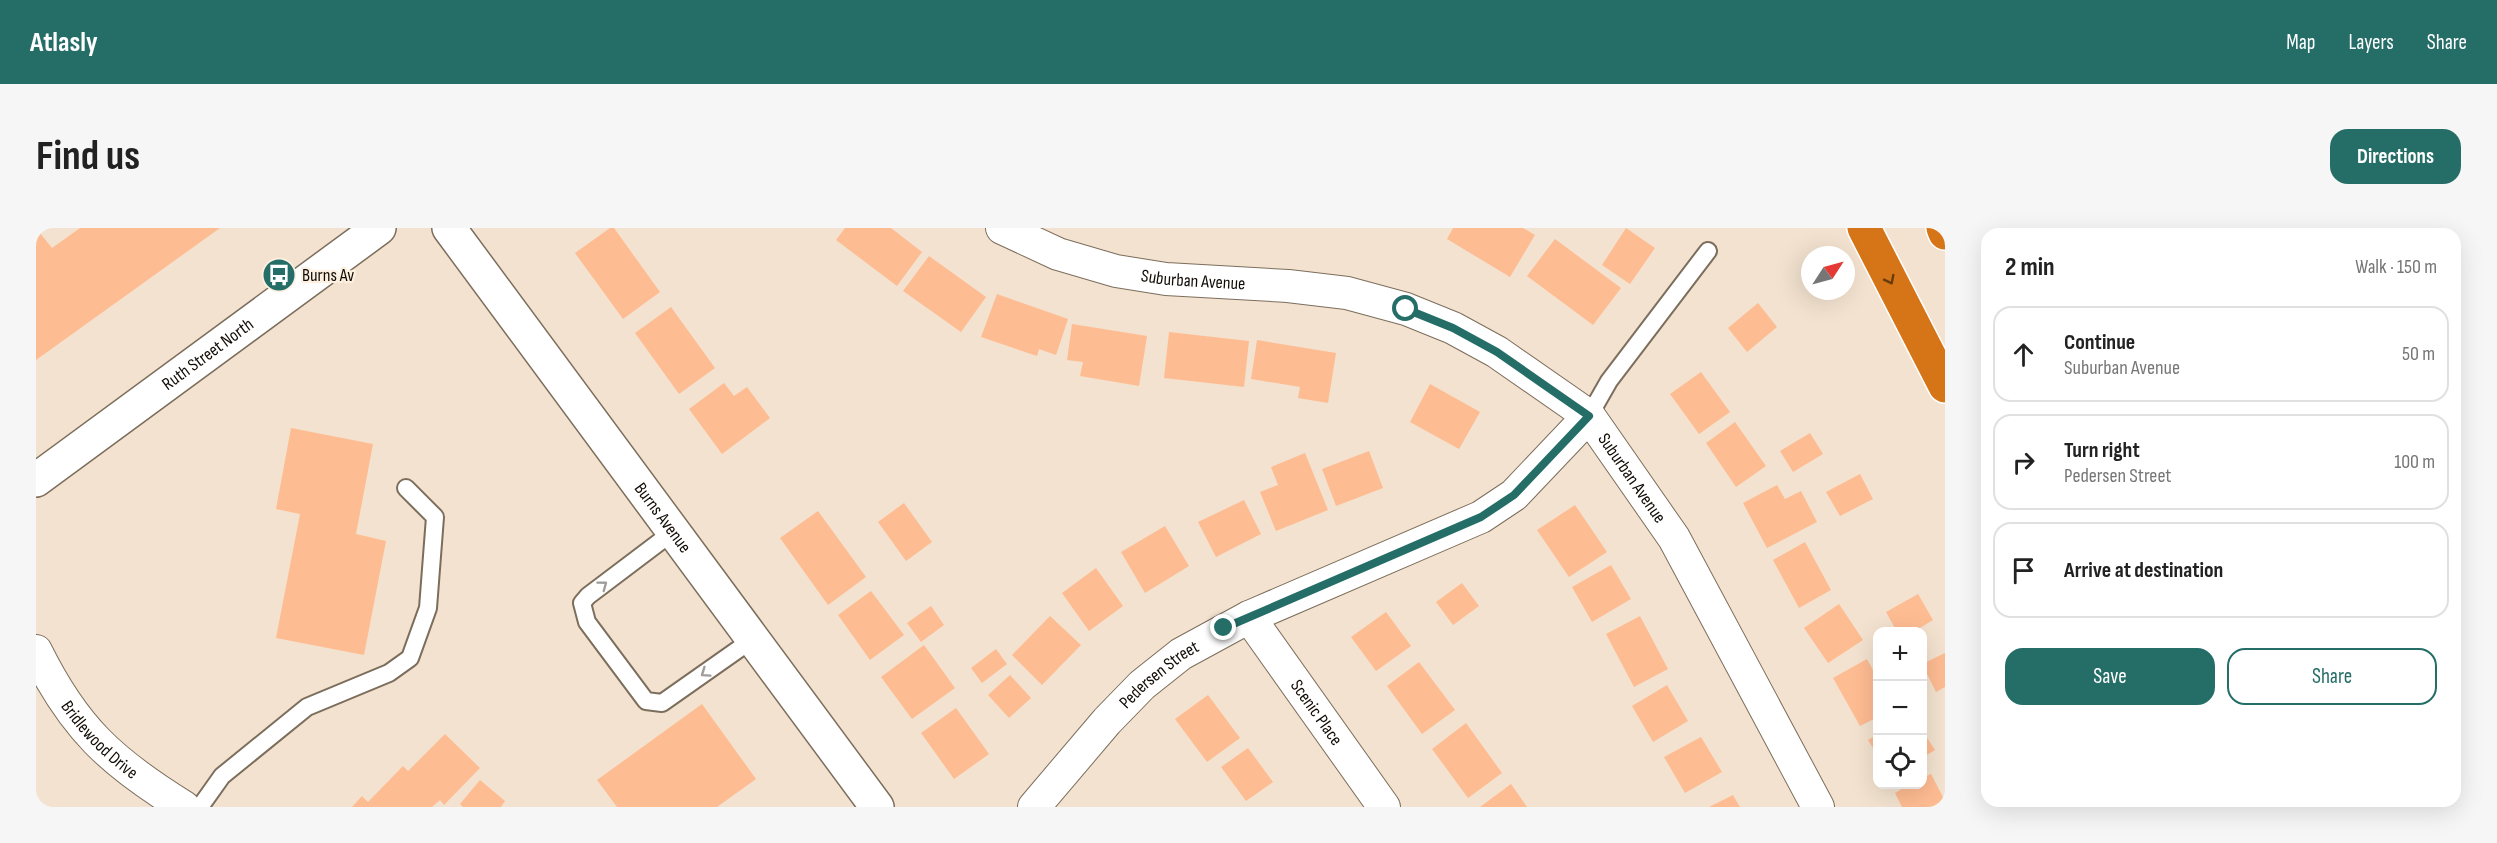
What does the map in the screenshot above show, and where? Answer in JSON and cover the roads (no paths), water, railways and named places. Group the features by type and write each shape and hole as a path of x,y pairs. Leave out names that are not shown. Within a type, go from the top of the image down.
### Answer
{"highway":[{"path":"1864,228 1945,386"},
{"path":"1943,228 1945,233"}],"street":[{"name":"Ruth Street North","path":"36,480 379,228"},
{"name":"Burns Avenue","path":"450,228 877,807"},
{"name":"Suburban Avenue","path":"1002,228 1058,254 1116,271 1166,279 1288,286 1347,293 1406,309 1453,328 1497,352 1589,416 1674,538 1818,807"},
{"name":"Pedersen Street","path":"1034,807 1107,721 1142,685 1181,654 1250,617 1481,517 1514,495 1589,416"},
{"name":"Scenic Place","path":"1250,617 1384,807"},
{"name":"Bridlewood Drive","path":"36,651 63,701 86,730 128,770 184,807"}],"lane":[{"path":"1589,416 1609,381 1708,251"},
{"path":"200,807 222,776 307,707 389,673 410,658 428,608 435,517 406,488"},
{"path":"674,531 588,596 582,603 587,622 646,701 652,703 662,703 753,639"}],"place":[{"name":"Burns Av","path":"279,275"}]}
